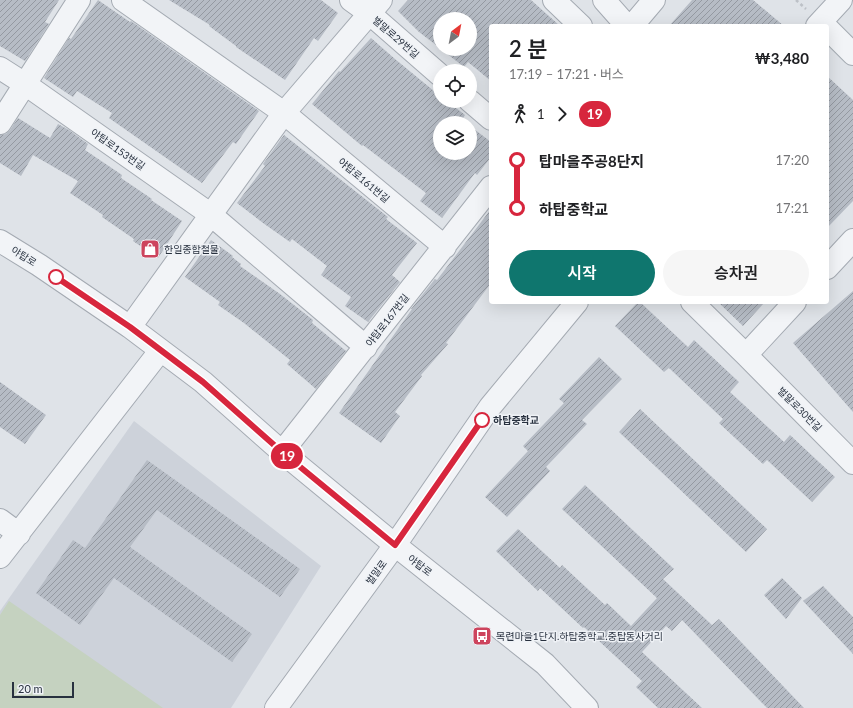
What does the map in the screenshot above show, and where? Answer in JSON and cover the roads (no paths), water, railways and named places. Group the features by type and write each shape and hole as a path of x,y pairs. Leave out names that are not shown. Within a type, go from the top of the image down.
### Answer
{"street":[{"path":"0,122 79,0"},
{"path":"123,0 284,113"},
{"name":"벌말로29번길","path":"351,0 375,7 433,68"},
{"path":"554,0 579,24"},
{"path":"604,0 625,24"},
{"path":"634,24 654,0"},
{"path":"823,24 841,0"},
{"path":"130,327 284,113 375,7"},
{"path":"829,32 853,54"},
{"name":"야탑로153번길","path":"0,68 210,214"},
{"path":"477,107 489,117"},
{"name":"야탑로161번길","path":"284,113 445,247"},
{"name":"야탑로167번길","path":"282,452 489,193"},
{"path":"210,214 366,347"},
{"path":"829,266 853,240"},
{"name":"야탑로","path":"0,241 39,265 130,327 203,382 282,452 395,545 545,664 587,708"},
{"name":"벌말로","path":"276,708 395,545 490,407 575,304"},
{"name":"벌말로30번길","path":"694,304 853,463"},
{"path":"746,355 793,304"},
{"path":"0,558 160,351"},
{"path":"0,520 19,534"}],"place":[{"name":"한일종합철물","path":"150,249"},
{"name":"하탑중학교","path":"482,420"},
{"name":"목련마을1단지.하탑중학교.중탑동사거리","path":"482,636"}]}
